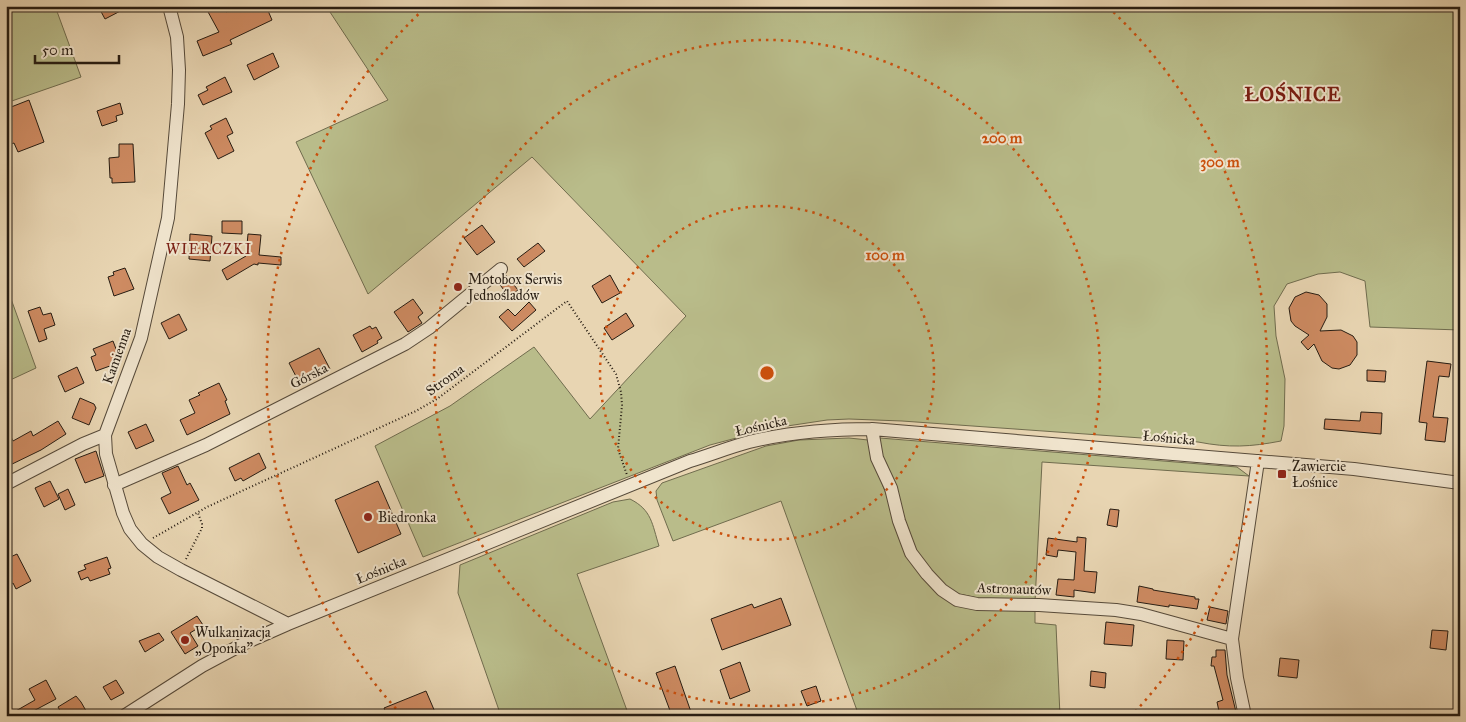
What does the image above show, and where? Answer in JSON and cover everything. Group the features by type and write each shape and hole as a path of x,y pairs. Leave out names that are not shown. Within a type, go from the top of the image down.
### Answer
{"street":[{"name":"Kamienna","path":"169,6 177,36 179,70 178,104 168,218 141,338 105,435 106,454 122,513 130,529 142,544 158,557 181,570 288,624"},
{"name":"Górska","path":"114,485 206,445 405,344 428,328 501,269"},
{"name":"Łośnicka","path":"124,716 202,666 244,643 288,624 690,461 749,442 792,434 844,429 872,429 1258,460 1354,469 1460,483"},
{"name":"Astronautów","path":"872,429 877,458 891,488 911,553 942,590 956,600 977,604 1039,605 1116,610 1141,614 1232,639"},
{"path":"6,484 83,444 105,435"},
{"path":"1245,716 1237,678 1232,639 1258,460"}],"path":[{"name":"Stroma","path":"142,544 198,513 416,411 437,399 567,301 616,374 622,405 618,449 621,462 631,485"},
{"path":"181,570 202,528 198,513"}],"green space":[{"path":"6,6 55,6 81,77 6,103"},
{"path":"326,6 1460,6 1460,330 1370,327 1365,281 1340,272 1318,274 1287,284 1274,306 1276,336 1285,379 1284,426 1281,441 1249,446 1230,446 1198,442 902,421 827,420 774,428 710,445 423,557 375,446 450,406 534,347 590,419 686,316 532,157 368,294 296,142 388,100"},
{"path":"6,285 36,368 6,382"},
{"path":"849,438 868,440 877,470 907,550 941,595 1035,611 1035,623 1056,625 1060,716 859,716 781,501 673,541 657,500 656,491 662,483 766,446 799,440"},
{"path":"880,438 1237,467 1249,476 1042,462 1035,602 982,599 955,593 941,584 913,547 877,440"},
{"path":"630,499 647,513 653,524 659,546 577,574 629,716 501,716 458,593 460,565 613,502"}],"building":[{"path":"98,6 130,6 105,19"},
{"path":"215,6 223,6 226,12 236,6 266,6 272,20 230,40 232,44 203,56 197,41 219,32 207,10"},
{"path":"273,53 279,67 254,80 247,65"},
{"path":"225,77 232,92 203,105 198,95 208,90 206,87"},
{"path":"29,100 44,142 18,152 14,143 6,146 6,109"},
{"path":"120,103 123,114 116,116 117,121 102,126 97,111"},
{"path":"226,118 233,133 227,136 234,151 218,159 205,133 212,129 210,126"},
{"path":"119,144 133,144 135,182 112,183 109,158 119,157"},
{"path":"222,221 242,221 242,234 222,233"},
{"path":"482,225 495,242 477,255 464,238"},
{"path":"190,234 212,236 210,261 189,259"},
{"path":"248,234 261,235 259,255 281,257 281,265 254,264 227,280 222,270 246,256"},
{"path":"538,243 545,251 524,267 517,259"},
{"path":"125,268 134,289 114,296 108,277 114,275 113,272"},
{"path":"506,275 518,290 509,297 498,282"},
{"path":"610,275 620,293 602,303 592,286"},
{"path":"1306,292 1319,295 1327,304 1327,317 1320,331 1341,330 1353,336 1357,342 1357,355 1350,365 1339,369 1332,368 1322,361 1314,344 1308,350 1301,342 1309,335 1291,321 1289,308 1295,297"},
{"path":"413,299 423,313 418,317 422,323 408,332 394,312"},
{"path":"529,302 536,310 512,331 499,317 508,309 515,316"},
{"path":"40,307 43,315 51,313 55,325 44,329 47,339 39,342 28,311"},
{"path":"626,313 634,326 612,340 604,328"},
{"path":"179,314 187,330 169,339 161,323"},
{"path":"370,326 372,329 376,327 382,338 377,341 378,343 362,352 353,335"},
{"path":"113,341 121,362 96,371 91,357 96,355 93,349"},
{"path":"319,348 330,369 300,384 289,363"},
{"path":"1427,361 1451,364 1449,377 1439,376 1433,417 1448,418 1445,442 1425,440 1427,423 1419,422"},
{"path":"77,367 84,383 65,392 58,376"},
{"path":"1367,370 1386,371 1385,382 1367,381"},
{"path":"219,383 227,400 225,401 230,414 187,435 180,420 195,413 189,400 200,395 198,393"},
{"path":"80,398 94,404 96,408 89,425 72,418"},
{"path":"1361,412 1382,413 1381,434 1324,429 1325,419 1360,421"},
{"path":"58,421 66,434 41,450 6,467 6,427 13,441 31,431 33,436"},
{"path":"146,424 154,441 136,449 128,432"},
{"path":"96,451 104,476 85,483 75,459"},
{"path":"259,453 266,468 243,481 241,478 235,481 229,468"},
{"path":"178,466 187,485 190,483 199,500 169,514 161,498 171,493 162,473"},
{"path":"50,481 59,499 44,507 35,488"},
{"name":"Biedronka","path":"378,481 401,534 358,553 335,500"},
{"path":"68,489 75,505 65,510 58,494"},
{"path":"1110,509 1119,510 1117,527 1107,525"},
{"path":"1077,537 1086,538 1084,571 1097,572 1095,593 1074,590 1074,597 1056,595 1058,579 1074,580 1076,552 1058,550 1057,557 1046,555 1048,538 1077,542"},
{"path":"17,554 31,581 16,589 13,583 6,587 6,559"},
{"path":"107,557 111,568 108,569 110,574 90,581 88,577 81,580 78,572 86,569 84,565"},
{"path":"1139,586 1195,597 1195,599 1199,599 1197,609 1137,602"},
{"path":"781,598 791,625 722,650 711,619 752,604 754,608"},
{"path":"1210,607 1228,611 1226,624 1207,620"},
{"name":"Wulkanizacja „Oponka”","path":"197,616 203,625 190,633 198,646 185,654 171,632"},
{"path":"1106,622 1134,625 1132,646 1104,644"},
{"path":"1432,630 1448,631 1446,650 1430,648"},
{"path":"159,633 164,640 145,652 139,641"},
{"path":"1167,640 1184,641 1183,660 1166,659"},
{"path":"1216,650 1225,650 1227,675 1237,716 1220,716 1217,702 1223,700 1214,666 1211,666 1212,657 1216,657"},
{"path":"1280,658 1299,660 1297,678 1278,676"},
{"path":"740,662 750,691 730,699 720,670"},
{"path":"675,666 691,712 681,716 672,716 656,673"},
{"path":"1091,671 1106,673 1105,688 1090,686"},
{"path":"46,680 56,699 24,716 7,716 35,700 29,689"},
{"path":"116,680 124,693 111,700 103,687"},
{"path":"816,686 821,701 807,706 801,691"},
{"path":"426,691 435,712 425,716 387,716 384,708"},
{"path":"76,696 89,716 63,716 58,707"}],"place":[{"name":"Motobox Serwis Jednośladów","path":"458,287"},
{"name":"Zawiercie Łośnice","path":"1282,474"},
{"name":"Biedronka","path":"368,517"},
{"name":"Wulkanizacja „Oponka”","path":"185,640"}],"district":[{"name":"ŁOŚNICE","path":"1293,94"},
{"name":"WIERCZKI","path":"209,249"}]}
